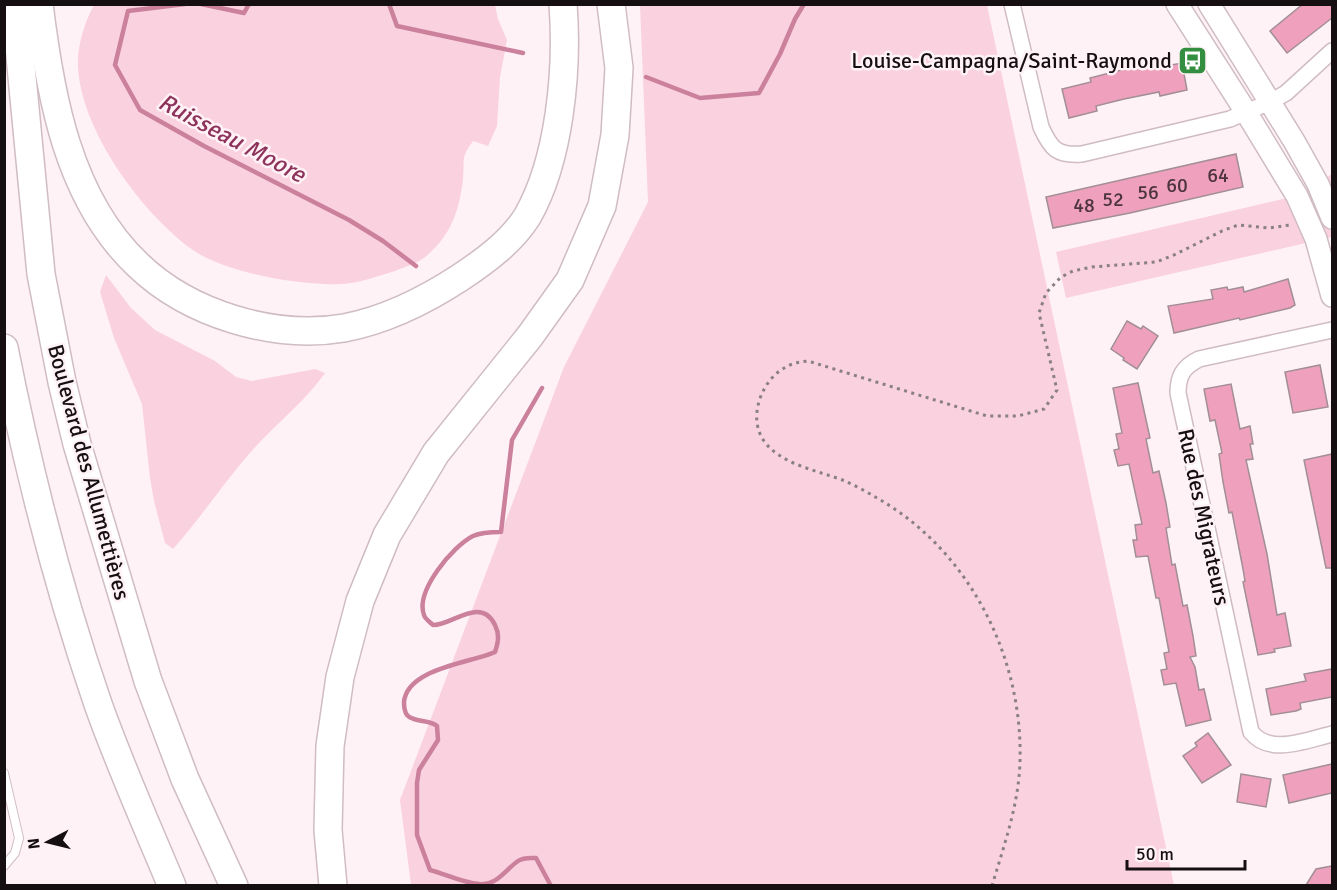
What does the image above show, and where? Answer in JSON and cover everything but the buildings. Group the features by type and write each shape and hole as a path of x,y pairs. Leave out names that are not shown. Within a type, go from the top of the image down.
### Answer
{"highway":[{"name":"Boulevard des Allumettières","path":"15,4 41,274 62,382 77,444 148,681 185,779 234,885"},
{"path":"39,4 47,68 63,135 75,171 93,205 115,238 138,265 169,289 202,307 235,320 269,328 302,330 343,328 377,320 407,307 439,291 471,270 501,247 515,232 527,216 541,185 551,152 558,115 565,46 563,4"},
{"path":"333,885 328,830 330,746 340,677 360,601 387,535 436,453 530,336 570,280 602,206 615,135 619,68 611,4"},
{"path":"4,348 23,442 60,588 99,706 171,885"},
{"path":"4,438 45,589 82,696 102,744 171,885"}],"street":[{"path":"1012,4 1041,127 1047,141 1056,151 1068,155 1082,154 1223,122 1286,93 1332,51"},
{"path":"1177,4 1297,196 1316,239 1332,296"},
{"path":"1209,4 1318,184 1332,218"},
{"name":"Rue des Migrateurs","path":"1332,330 1189,363 1182,370 1178,381 1178,393 1251,732 1257,741 1267,745 1281,745 1332,734"}],"lane":[{"path":"4,773 19,838 15,853 4,866"}],"path":[{"path":"992,885 1014,809 1020,763 1020,735 1016,705 1006,665 984,605 957,567 915,524 880,499 776,453 764,441 759,430 757,418 760,396 767,384 784,368 808,361 987,416 1018,416 1044,409 1057,390 1040,313 1046,293 1061,277 1073,271 1092,267 1156,262 1238,225 1269,228 1293,224"}],"shaded area":[{"path":"94,5 495,5 507,40 500,77 497,126 488,146 473,141 469,147 464,159 459,202 452,223 433,250 414,264 376,277 342,284 286,280 224,265 193,250 154,215 117,168 102,142 81,91 78,66 82,34"},
{"path":"640,5 987,5 1174,885 411,885 400,800 564,367 648,202"},
{"path":"1332,174 1332,237 1066,298 1056,252 1296,196"},
{"path":"106,275 131,308 155,330 215,361 236,377 252,381 315,369 325,373 308,394 249,454 173,549 165,543 154,501 142,404 114,338 100,292"}],"waterway":[{"name":"Ruisseau Moore","path":"185,4 128,11 115,65 140,110 204,146 349,220 383,241 416,266"},
{"name":"Ruisseau Moore","path":"201,4 244,13 249,4"},
{"name":"Ruisseau Moore","path":"389,4 397,26 523,53"},
{"name":"Ruisseau Moore","path":"646,77 700,98 759,93 804,4"},
{"name":"Ruisseau Moore","path":"542,388 512,440 501,532 473,536 456,549 430,582 423,605 426,619 433,625 474,612 482,612 489,616 498,632 495,652 428,674 416,681 408,691 404,704 407,715 437,726 438,740 419,770 417,783 417,835 430,870 467,882 485,884 496,880 520,860 536,858 551,886"}],"place":[{"name":"Louise-Campagna/Saint-Raymond","path":"1193,60"}]}
